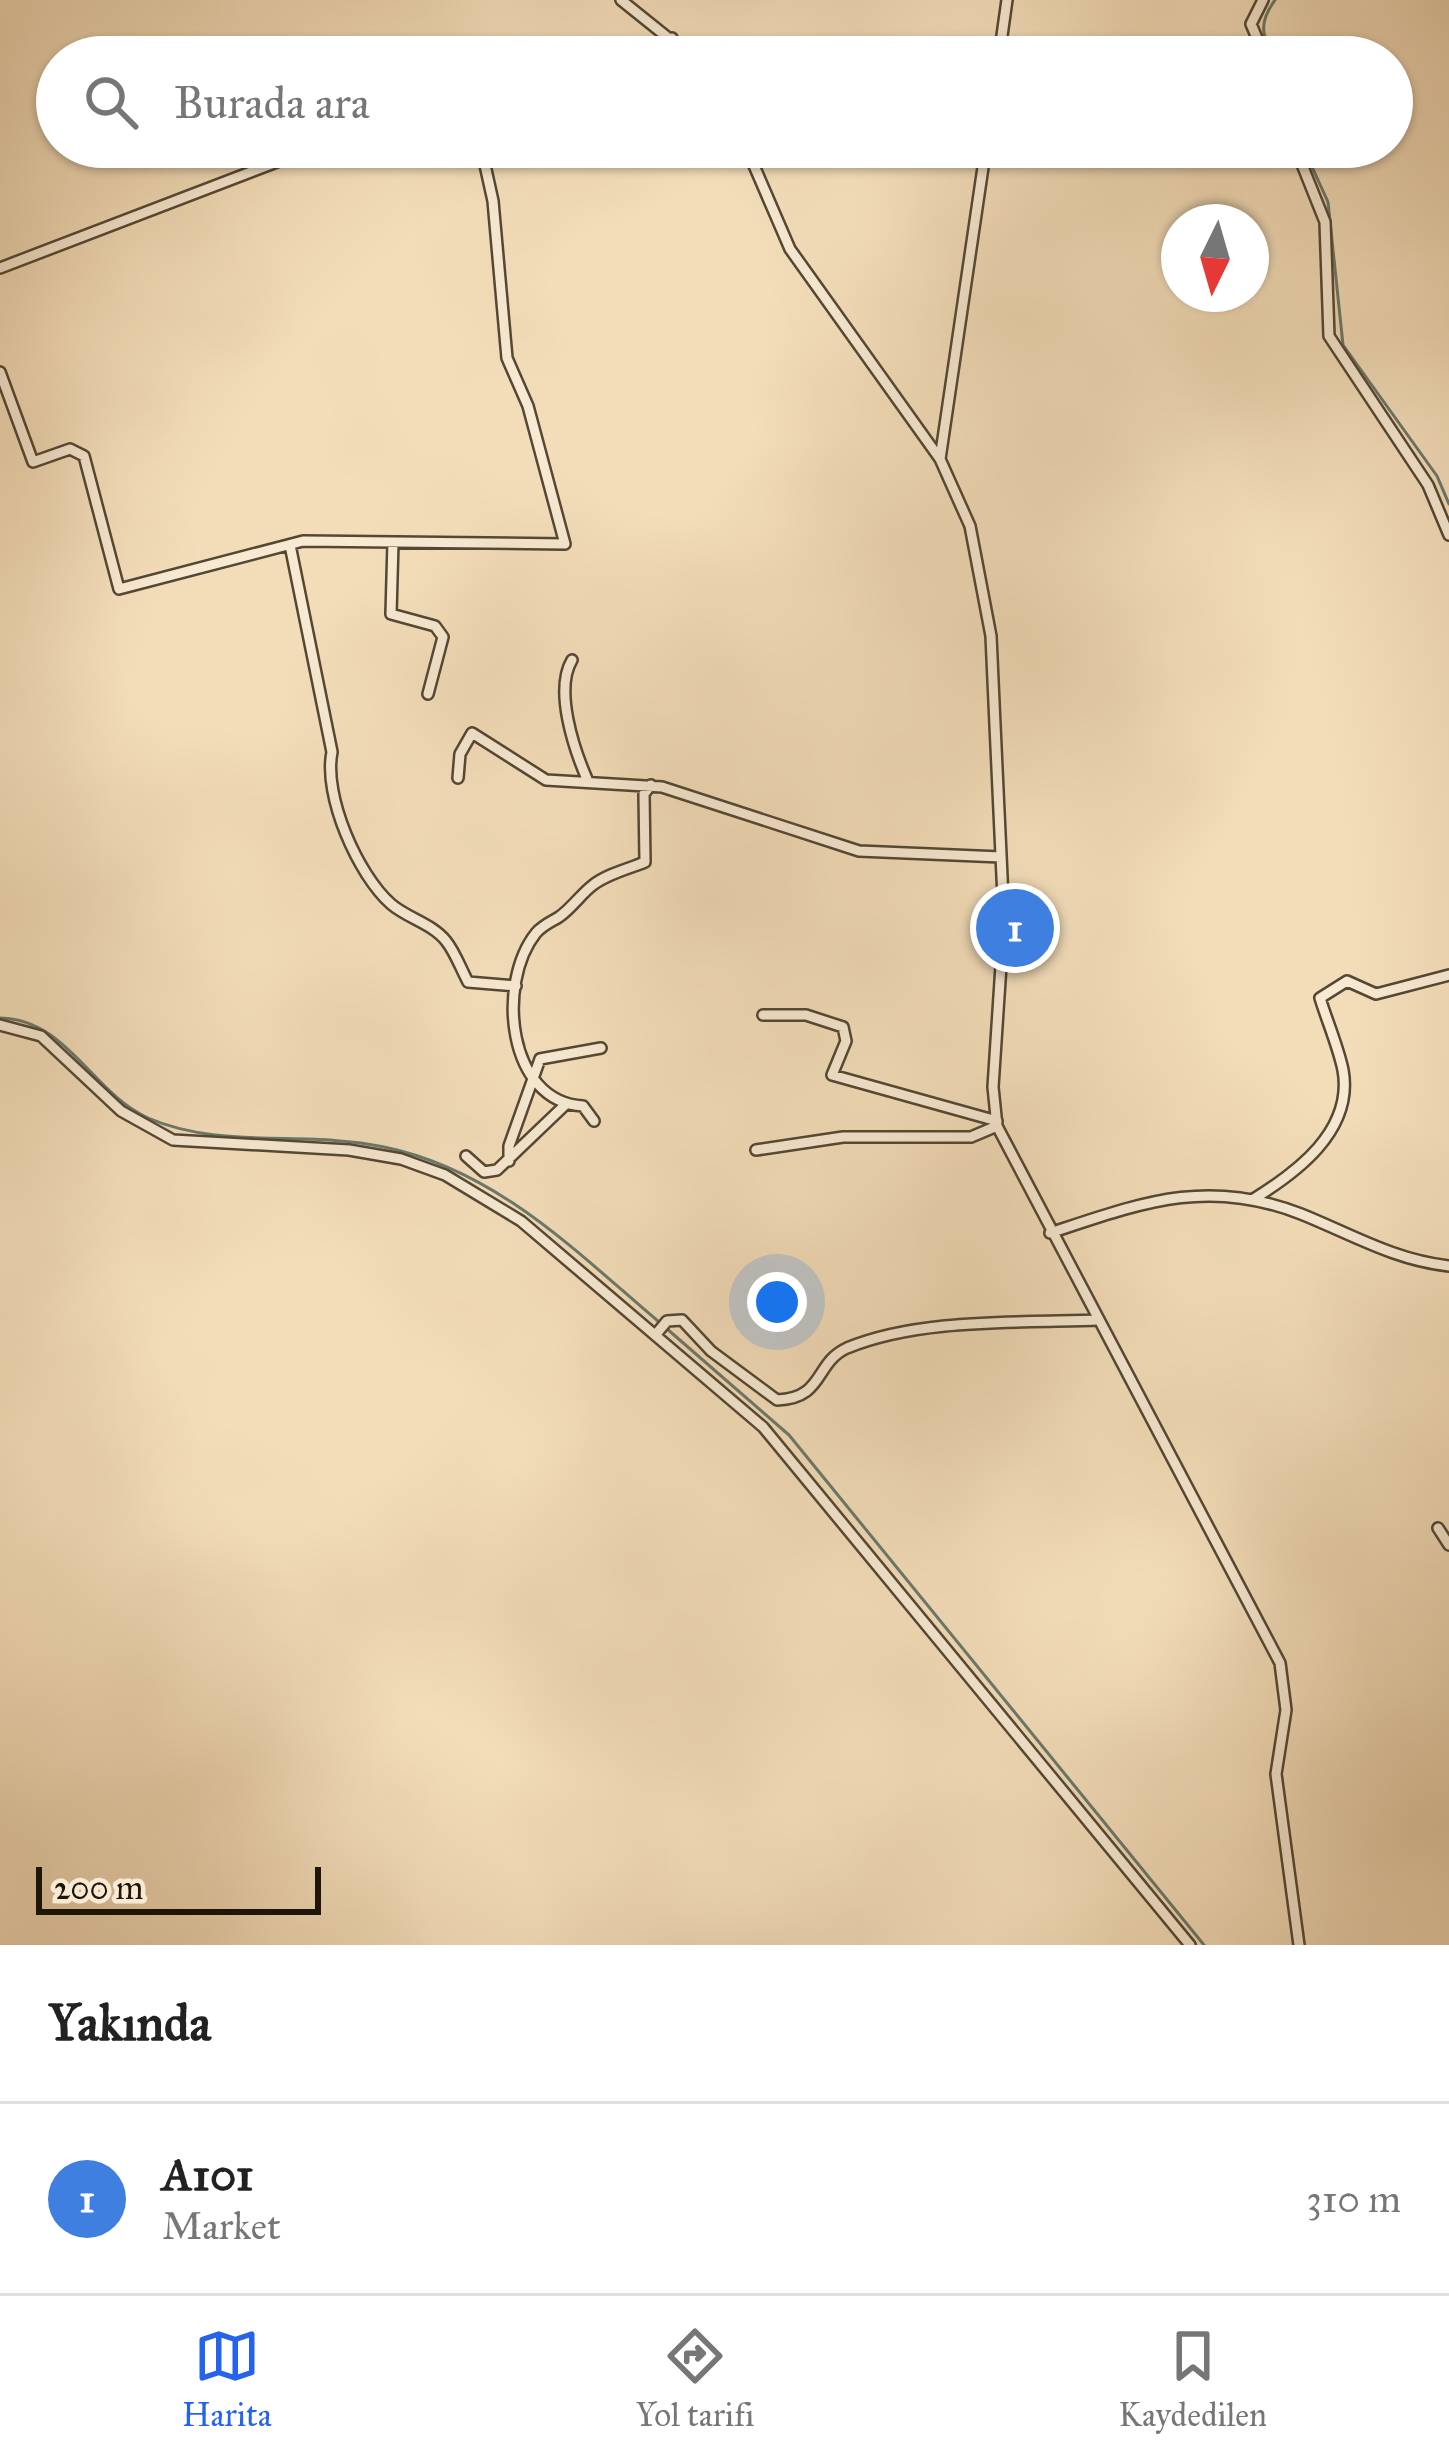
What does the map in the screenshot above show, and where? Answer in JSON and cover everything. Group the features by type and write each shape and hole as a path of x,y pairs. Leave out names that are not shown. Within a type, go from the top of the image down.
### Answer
{"street":[{"path":"621,0 669,36"},
{"path":"1002,36 1007,0"},
{"path":"1256,36 1251,24 1263,0"},
{"path":"0,268 261,168"},
{"path":"0,372 33,462 70,449 84,456 119,589 290,545 565,544 528,406 507,358 493,201 486,168"},
{"path":"755,168 790,249 940,459 970,526 991,636 1004,920 993,1087 997,1123 1050,1233 1280,1663 1286,1710 1276,1774 1299,1945"},
{"path":"940,459 983,168"},
{"path":"1300,168 1322,205 1329,336 1428,485 1449,535"},
{"path":"393,542 391,614 435,626 443,637 428,694"},
{"path":"290,545 332,752 328,772 342,826 358,858 388,902 445,938 468,982 516,986"},
{"path":"572,660 565,685 575,752 587,779"},
{"path":"458,778 460,754 472,734 546,780 651,785 859,851 1001,856"},
{"path":"594,1121 583,1106 565,1105 530,1078 518,1057 516,986 533,936 543,926 597,881 645,862 644,794 651,785"},
{"path":"1252,1200 1312,1158 1336,1113 1344,1073 1319,998 1347,981 1376,994 1449,975"},
{"path":"763,1015 806,1015 843,1027 846,1041 832,1076 997,1123"},
{"path":"0,1025 41,1036 121,1112 173,1140 349,1150 445,1175 521,1221 661,1328 763,1426 1190,1945"},
{"path":"509,1161 530,1078 540,1059 601,1048"},
{"path":"466,1156 484,1172 509,1161 565,1105"},
{"path":"756,1150 843,1137 971,1137 997,1123"},
{"path":"1050,1233 1184,1194 1252,1200 1299,1213 1399,1257 1449,1266"},
{"path":"661,1328 682,1320 711,1352 777,1400 806,1394 845,1349 941,1327 1096,1320"},
{"path":"1438,1528 1449,1545"}],"waterway":[{"path":"1265,36 1266,15 1275,0"},
{"path":"1313,168 1328,202 1343,345 1437,476 1449,504"},
{"path":"0,1018 44,1031 128,1107 176,1128 235,1137 354,1142 424,1158 462,1174 532,1216 659,1322"},
{"path":"666,1328 789,1435 1204,1945"}],"place":[{"name":"A101","path":"1015,928"}]}
